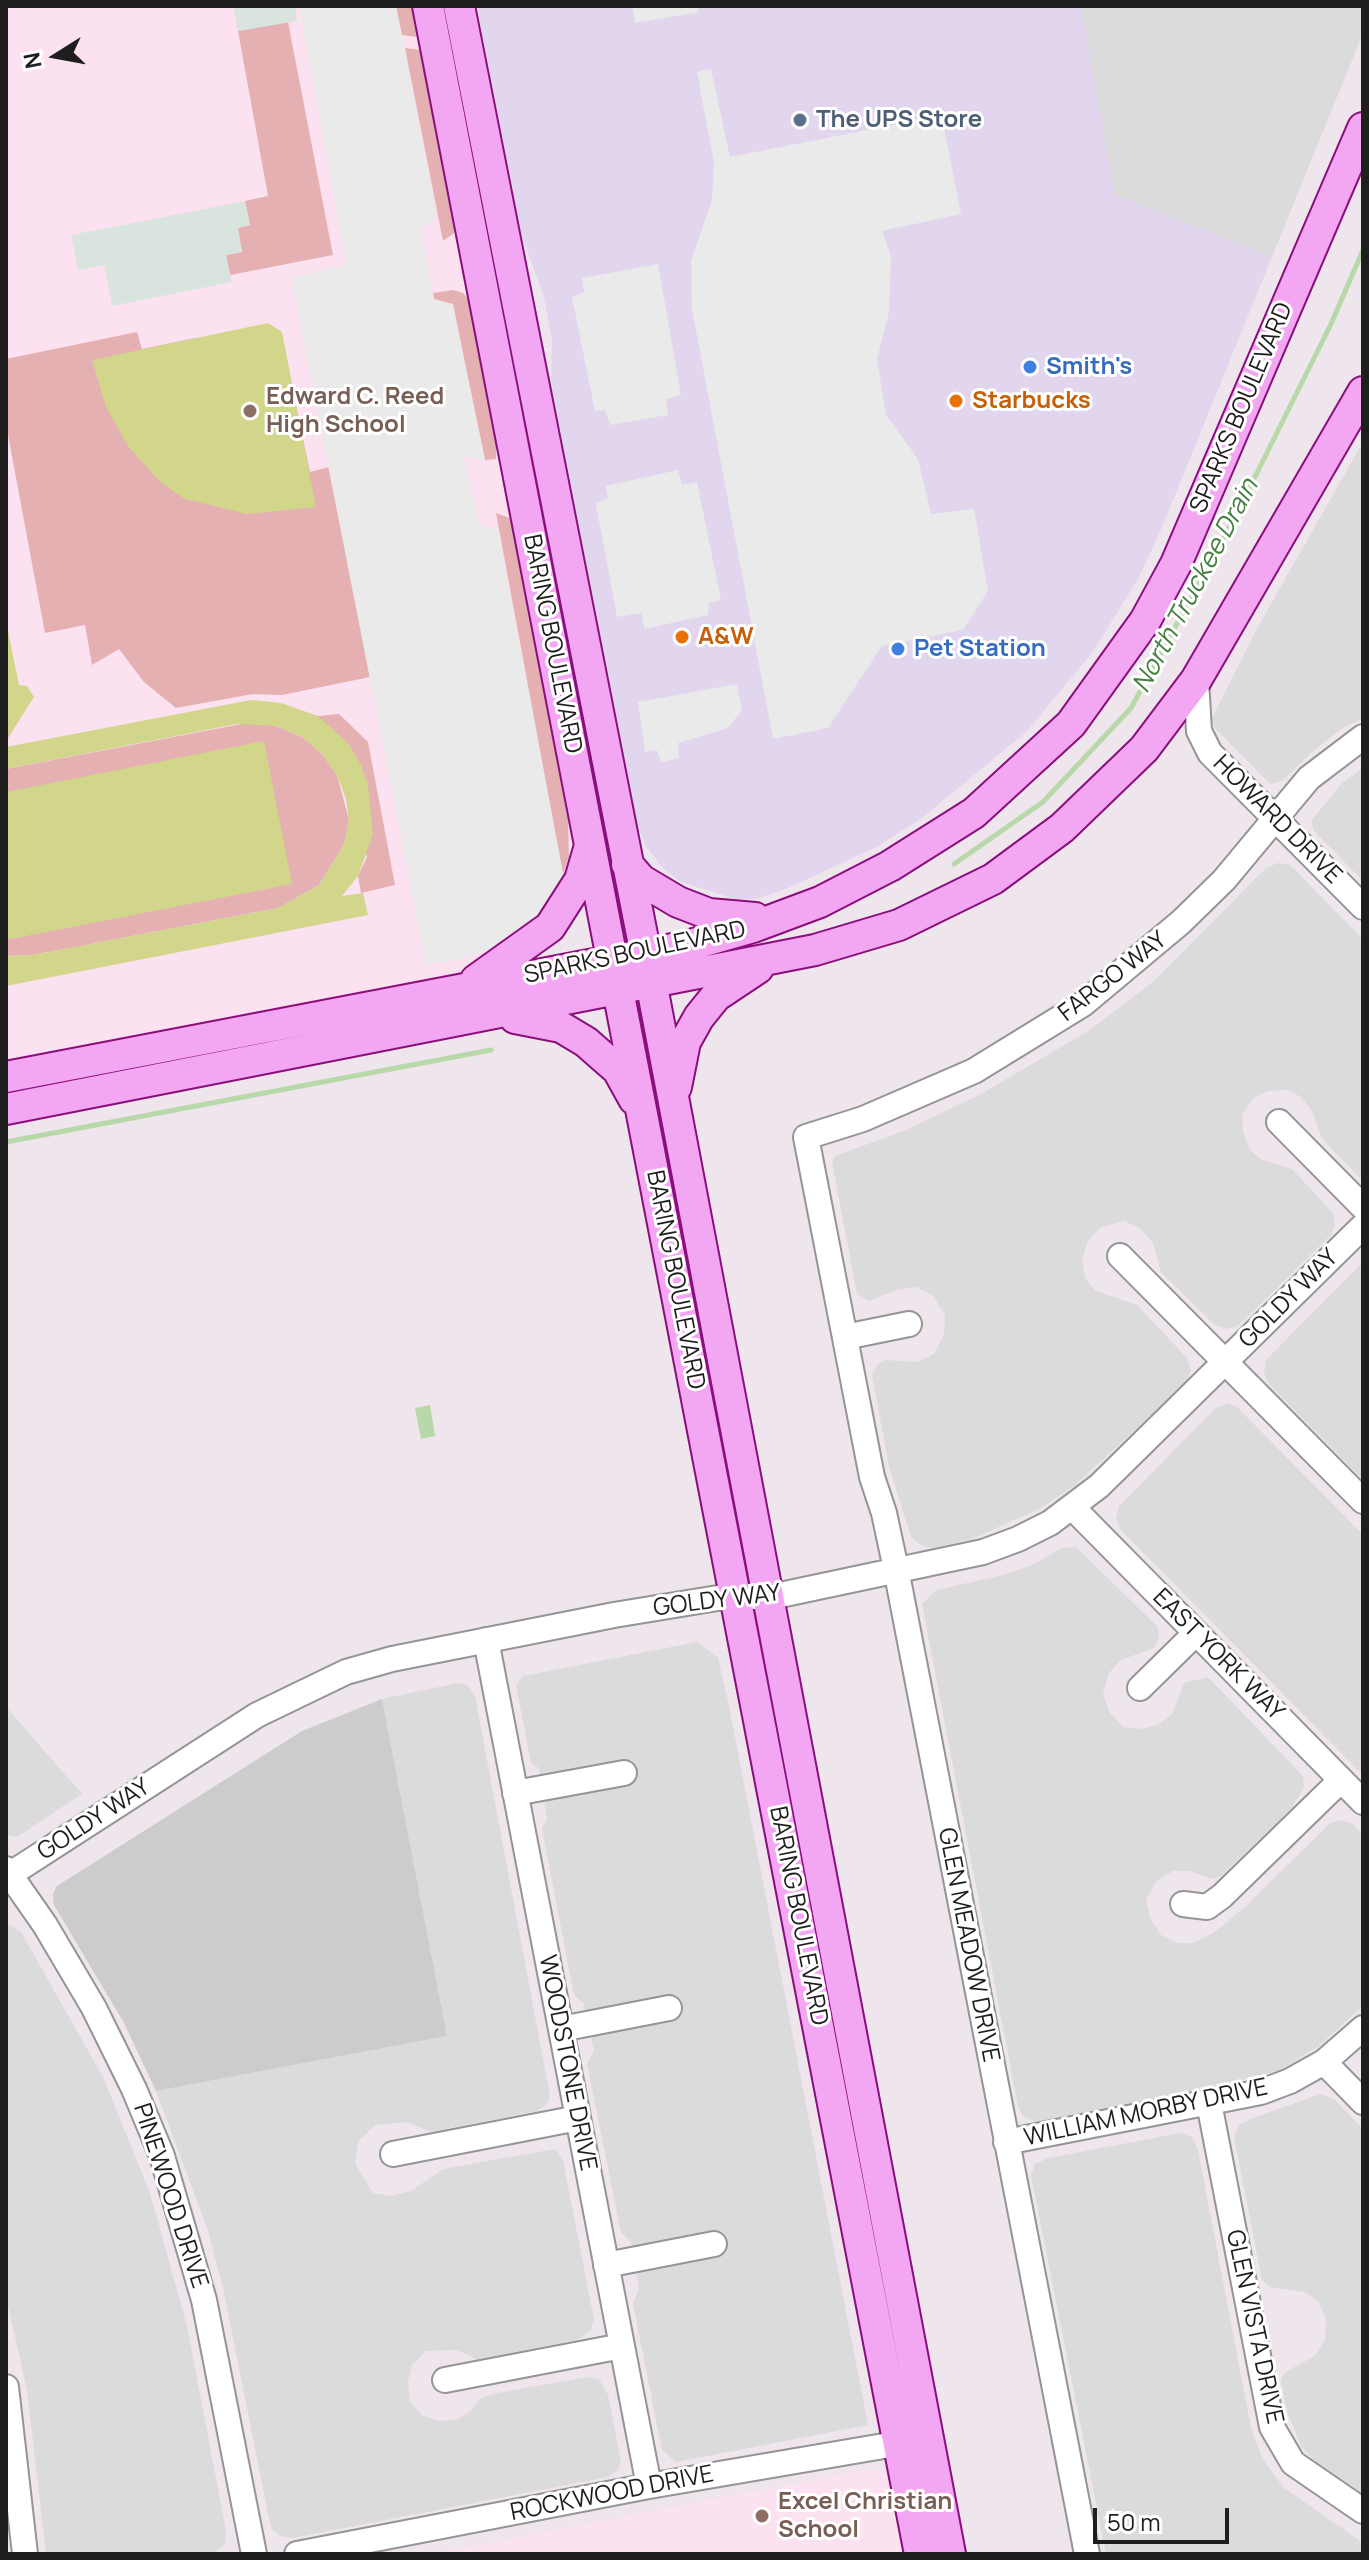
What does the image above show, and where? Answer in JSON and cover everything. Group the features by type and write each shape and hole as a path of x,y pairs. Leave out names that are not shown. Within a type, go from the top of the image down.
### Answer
{"main road":[{"name":"BARING BOULEVARD","path":"428,6 645,1123 751,1596"},
{"name":"BARING BOULEVARD","path":"459,6 648,969 751,1596 913,2441 950,2554"},
{"name":"SPARKS BOULEVARD","path":"6,1109 619,990 683,947 820,902 890,866 974,813 1071,724 1112,671 1176,564 1363,128"},
{"name":"SPARKS BOULEVARD","path":"6,1077 614,961 648,969 774,959 855,941 899,925 993,879 1062,828 1106,789 1144,749 1196,680 1363,392"},
{"path":"462,989 524,949 550,927 580,880 590,843"},
{"path":"627,864 652,889 709,914 742,919 781,917"},
{"path":"674,1114 682,1054 699,1017 734,982 774,959"},
{"path":"492,1016 561,1027 586,1042 618,1070 645,1123"},
{"name":"BARING BOULEVARD","path":"913,2441 920,2554"}],"street":[{"name":"HOWARD DRIVE","path":"1196,680 1199,731 1210,753 1363,907"},
{"name":"FARGO WAY","path":"806,1137 878,1113 974,1071 1083,1004 1181,922 1224,880 1309,778 1363,737"},
{"path":"1279,1122 1363,1207"},
{"name":"GLEN MEADOW DRIVE","path":"806,1137 872,1477 896,1569 1087,2554"},
{"name":"GOLDY WAY","path":"7,1873 300,1691 392,1659 896,1569 983,1552 1018,1539 1073,1508 1363,1226"},
{"path":"1120,1256 1363,1501"},
{"path":"845,1337 909,1324"},
{"name":"EAST YORK WAY","path":"1073,1508 1363,1802"},
{"path":"1140,1688 1196,1633"},
{"name":"WOODSTONE DRIVE","path":"486,1640 649,2486"},
{"path":"515,1793 624,1773"},
{"path":"1183,1904 1207,1907 1222,1896 1341,1780"},
{"name":"PINEWOOD DRIVE","path":"7,1873 78,1978 108,2033 162,2156 204,2300 254,2554"},
{"path":"561,2029 669,2008"},
{"name":"WILLIAM MORBY DRIVE","path":"1006,2142 1261,2092 1290,2081 1324,2062 1363,2028"},
{"path":"1324,2062 1363,2102"},
{"name":"GLEN VISTA DRIVE","path":"1209,2103 1272,2427 1293,2463 1363,2511"},
{"path":"393,2154 578,2118"},
{"path":"606,2265 714,2244"},
{"path":"445,2380 622,2346"},
{"path":"6,2387 25,2554"},
{"name":"ROCKWOOD DRIVE","path":"297,2554 649,2486 913,2441"}],"shaded area":[{"name":"Edward C. Reed High School","path":"6,6 415,6 578,842 565,897 483,965 444,978 6,1059"},
{"path":"233,6 295,6 297,21 238,31"},
{"path":"299,6 396,6 437,216 421,229 434,299 452,304 485,460 464,456 479,524 498,531 563,874 552,901 528,925 506,943 461,959 426,964 291,277 342,266 346,262"},
{"path":"396,6 412,6 418,37 402,35"},
{"path":"477,6 1081,6 1115,195 1272,257 1160,532 1138,579 1092,653 1026,732 922,818 878,846 786,889 755,899 735,899 681,882 662,867 646,846 635,820 551,387 552,340 544,297 521,233"},
{"path":"632,6 698,6 699,12 635,23"},
{"path":"1081,6 1363,6 1363,33 1272,257 1115,195"},
{"path":"288,22 333,255 230,275 226,255 242,252 237,228 250,225 245,201 268,196 238,31"},
{"path":"405,48 421,50 454,223 454,233 443,241"},
{"path":"711,69 730,157 934,117 936,129 944,128 961,214 882,231 891,256 889,312 877,359 886,415 918,459 931,514 974,509 988,591 963,630 882,646 828,728 773,739 692,309 691,261 712,200 714,163 697,72"},
{"path":"245,201 250,225 238,228 242,252 226,255 232,282 112,306 104,265 78,270 71,235"},
{"path":"658,264 681,395 666,399 668,415 610,425 605,410 595,411 572,297 584,292 582,278"},
{"path":"453,290 463,293 469,300 496,443 496,459 485,460 453,304 434,300 433,293"},
{"path":"268,323 282,332 316,507 247,514 185,499 160,482 128,446 106,407 92,360"},
{"path":"137,332 142,349 195,338 296,406 310,472 329,467 370,677 282,695 253,694 176,708 144,682 119,649 92,665 85,625 45,633 6,424 6,359"},
{"path":"1363,442 1363,719 1344,727 1283,780 1270,784 1214,727 1212,718 1259,625"},
{"path":"678,470 682,485 697,482 721,600 709,603 708,615 644,629 642,613 617,617 596,504 608,498 606,486"},
{"path":"496,513 510,518 513,526 568,821 569,857 563,874"},
{"path":"6,621 19,685 27,686 34,697 8,738"},
{"path":"737,684 742,710 728,728 678,743 679,758 661,763 657,750 645,752 638,702"},
{"path":"251,700 281,703 318,716 349,744 361,765 368,784 373,834 358,876 342,896 363,893 368,915 6,986 6,956 33,955 278,908 319,885 344,845 349,820 346,799 337,775 322,754 302,737 276,726 237,724 6,769 6,747"},
{"path":"339,714 368,742 395,885 361,893 358,876 367,857 318,716"},
{"path":"252,722 276,726 302,737 322,754 337,775 349,820 344,845 319,885 278,908 33,955 6,956 6,769"},
{"path":"264,741 292,884 6,940 6,792"},
{"path":"1363,768 1363,881 1314,831 1311,821 1342,783"},
{"path":"1278,863 1290,865 1363,939 1363,1181 1322,1139 1312,1111 1301,1097 1287,1090 1267,1091 1253,1099 1242,1115 1249,1149 1262,1160 1292,1169 1333,1213 1335,1224 1331,1235 1239,1325 1227,1329 1215,1325 1161,1272 1153,1243 1141,1229 1124,1221 1101,1227 1088,1241 1082,1260 1085,1278 1096,1291 1137,1305 1187,1358 1191,1371 1186,1383 1074,1486 1041,1508 972,1539 932,1548 921,1545 911,1537 889,1467 872,1375 877,1365 885,1360 918,1362 934,1354 944,1335 945,1315 933,1296 916,1287 896,1290 869,1301 857,1294 832,1162 835,1156 906,1130 981,1094 1090,1030 1155,980 1266,868"},
{"path":"1363,1262 1363,1480 1269,1384 1264,1374 1266,1360"},
{"path":"1229,1403 1238,1408 1363,1535 1363,1775 1121,1530 1116,1519 1119,1506 1216,1408"},
{"path":"430,1405 435,1436 421,1439 415,1408"},
{"path":"1076,1547 1158,1627 1159,1638 1154,1648 1121,1660 1109,1673 1103,1694 1110,1713 1123,1727 1140,1729 1160,1724 1172,1714 1184,1683 1208,1677 1303,1776 1304,1787 1291,1809 1221,1876 1211,1879 1190,1871 1173,1871 1157,1881 1146,1899 1150,1918 1161,1935 1177,1943 1193,1943 1212,1934 1245,1907 1329,1824 1339,1820 1352,1823 1363,1835 1363,2006 1319,2046 1280,2070 1208,2089 1035,2122 1023,2116 1018,2106 922,1604 936,1590 1003,1575 1035,1564 1061,1548"},
{"path":"697,1642 718,1658 729,1706 868,2425 676,2462 662,2450 633,2304 639,2288 631,2242 621,2233 587,2063 594,2051 584,2004 574,1995 542,1829 547,1819 539,1768 531,1763 516,1685 523,1676"},
{"path":"458,1683 467,1685 475,1696 550,2096 547,2104 537,2111 431,2132 407,2122 375,2125 358,2142 355,2164 373,2193 391,2196 411,2191 443,2169 555,2149 563,2160 594,2320 590,2331 579,2339 478,2360 457,2350 426,2351 412,2365 408,2382 410,2402 422,2415 439,2421 456,2420 472,2410 479,2399 492,2394 587,2377 599,2379 608,2395 621,2462 618,2470 608,2477 293,2538 280,2536 272,2529 268,2514 224,2292 207,2228 156,2091 447,2036 382,1699"},
{"path":"382,1699 447,2036 156,2091 124,2023 54,1905 53,1894 57,1886 302,1731"},
{"path":"6,1707 82,1794 17,1837 6,1835"},
{"path":"6,1923 21,1932 103,2077 150,2193 187,2326 226,2531 225,2544 211,2554 46,2554 27,2390 6,2297"},
{"path":"1321,2094 1334,2099 1363,2129 1363,2494 1320,2467 1301,2446 1287,2412 1281,2381 1284,2373 1316,2355 1325,2340 1326,2319 1318,2301 1304,2292 1270,2287 1262,2280 1234,2137 1239,2125 1250,2119"},
{"path":"1181,2133 1192,2137 1198,2150 1251,2428 1262,2458 1283,2487 1363,2543 1363,2554 1106,2554 1031,2175 1035,2164 1048,2158"},
{"name":"Excel Christian School","path":"869,2469 880,2470 889,2478 902,2554 434,2554"}],"waterway":[{"name":"North Truckee Drain","path":"954,864 1043,802 1131,708 1238,511 1331,324 1363,250"},
{"path":"6,1142 491,1050"}],"place":[{"name":"The UPS Store","path":"800,120"},
{"name":"Smith's","path":"1030,367"},
{"name":"Starbucks","path":"956,401"},
{"name":"Edward C. Reed High School","path":"250,411"},
{"name":"A&W","path":"682,637"},
{"name":"Pet Station","path":"898,649"},
{"name":"Excel Christian School","path":"762,2516"}]}
